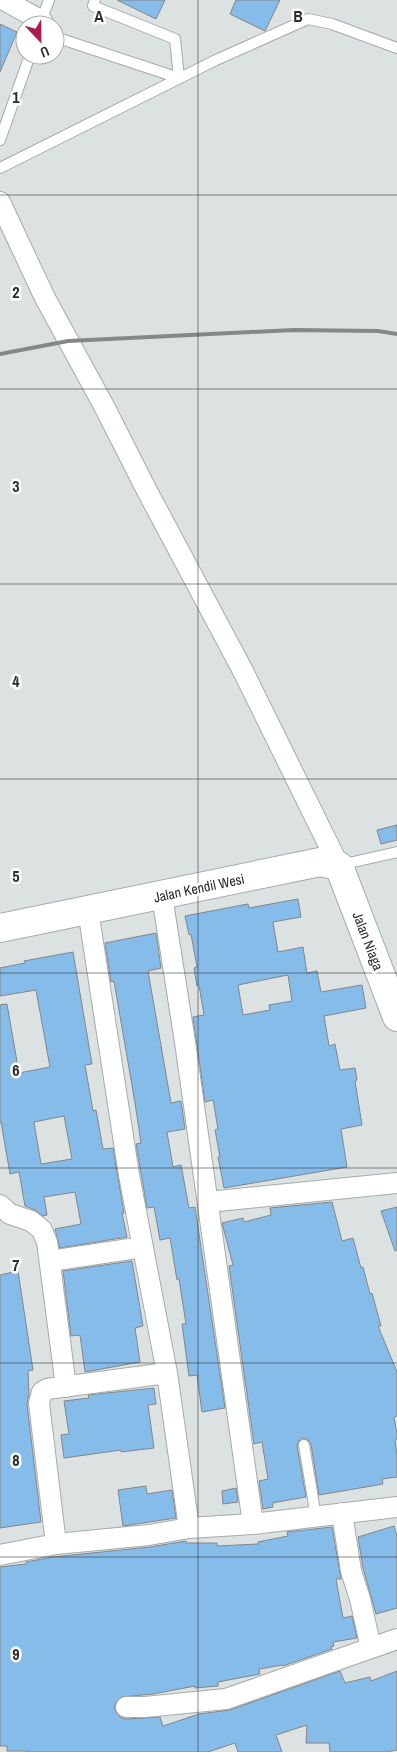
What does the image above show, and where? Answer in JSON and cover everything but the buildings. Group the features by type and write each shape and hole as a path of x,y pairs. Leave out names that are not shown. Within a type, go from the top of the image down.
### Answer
{"main road":[{"name":"Jalan Kendil Wesi","path":"0,928 320,862 339,866"},
{"name":"Jalan Niaga","path":"339,866 397,1017"}],"street":[{"path":"4,0 28,15"},
{"path":"0,202 50,306 242,671 339,866"},
{"path":"162,896 185,1042 253,1524"},
{"path":"88,910 127,1166 167,1373 189,1528"},
{"path":"208,1202 397,1183"},
{"path":"0,1205 10,1214 31,1221 42,1230 47,1242 66,1387"},
{"path":"50,1261 143,1247"},
{"path":"56,1544 39,1402 42,1392 167,1373"},
{"path":"0,1555 56,1544 149,1535 189,1528 253,1524 397,1507"},
{"path":"342,1513 351,1571 360,1599 371,1648"},
{"path":"126,1706 145,1707 226,1700 397,1639"}],"lane":[{"path":"44,15 49,0"},
{"path":"95,0 93,6 175,39 180,78"},
{"path":"0,168 216,60 308,19 332,24 397,48"},
{"path":"65,40 180,78"},
{"path":"0,140 26,65"},
{"name":"Jalan Kendil Wesi","path":"339,866 397,852"},
{"path":"304,1445 316,1517"}],"railway":[{"path":"0,354 68,341 293,330 378,331 397,334"}]}
